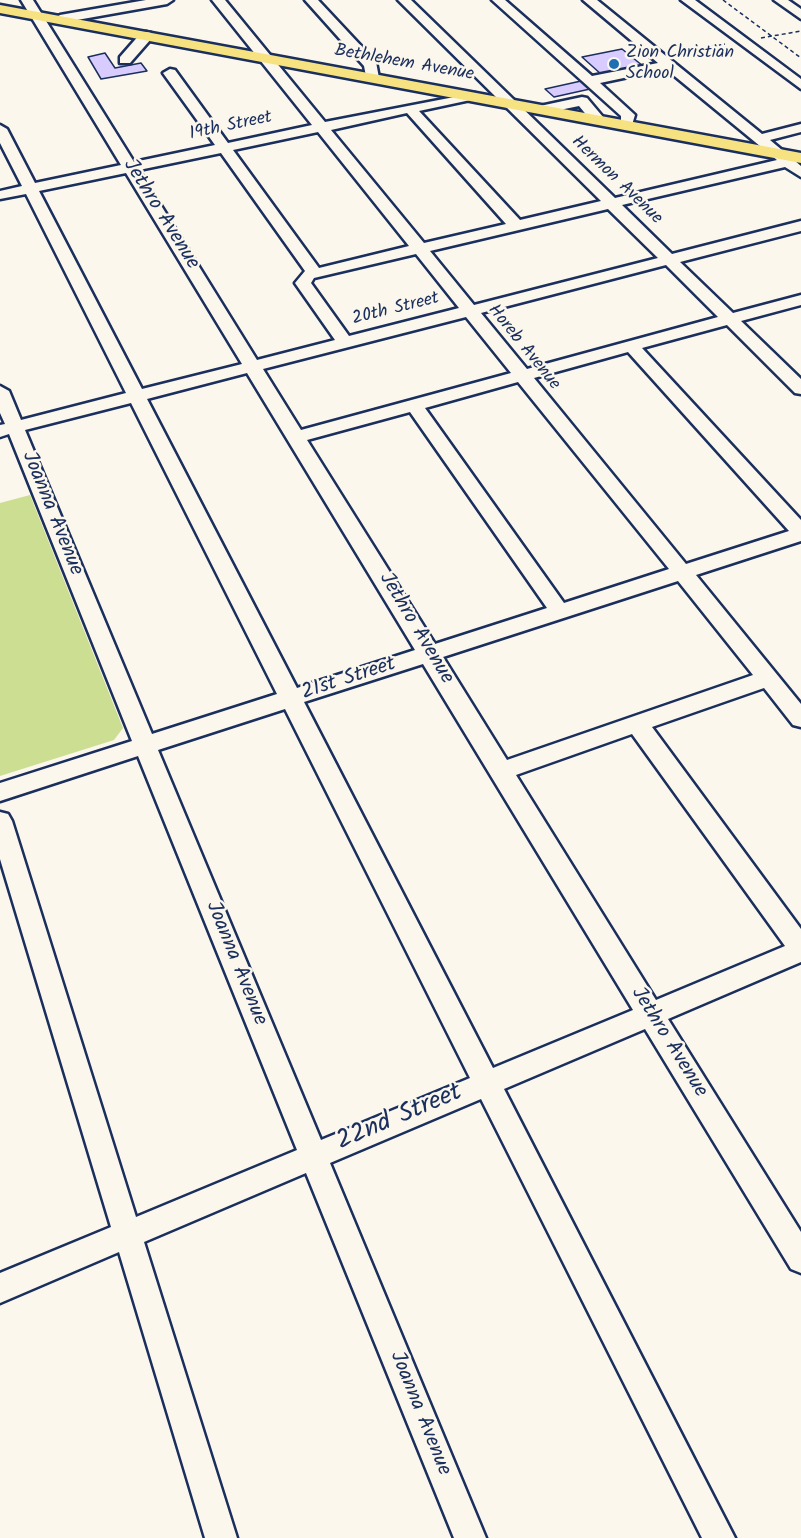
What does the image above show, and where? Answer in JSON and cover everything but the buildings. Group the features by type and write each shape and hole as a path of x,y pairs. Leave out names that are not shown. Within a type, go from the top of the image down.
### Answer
{"main road":[{"name":"Bethlehem Avenue","path":"0,9 32,8 60,20 545,109 788,157"}],"street":[{"path":"60,20 125,4 167,0"},
{"name":"Horeb Avenue","path":"218,0 801,718"},
{"path":"311,0 372,65 372,78"},
{"name":"Hermon Avenue","path":"404,0 801,389"},
{"path":"498,0 628,115 626,125"},
{"path":"590,0 758,139 788,157 801,173"},
{"path":"687,0 801,85"},
{"path":"780,0 801,15"},
{"name":"Jethro Avenue","path":"32,8 801,1259"},
{"path":"125,60 146,36"},
{"path":"590,81 668,65"},
{"path":"170,73 315,273"},
{"name":"19th Street","path":"0,195 470,96"},
{"path":"410,109 516,225"},
{"path":"758,139 801,128"},
{"path":"0,129 719,1538"},
{"path":"345,343 303,283 306,277 788,157"},
{"name":"20th Street","path":"8,429 801,226"},
{"path":"297,437 801,300"},
{"path":"631,346 801,533"},
{"name":"Joanna Avenue","path":"0,391 8,429 146,745 470,1538"},
{"path":"414,405 560,612"},
{"name":"21st Street","path":"0,792 801,533"},
{"path":"500,772 768,678"},
{"path":"638,724 801,949"},
{"path":"0,821 221,1538"},
{"name":"22nd Street","path":"0,1288 801,949"}],"path":[{"path":"723,0 801,58"}],"green space":[{"path":"30,495 123,728 114,740 0,776 0,503"}],"place":[{"name":"Zion Christian School","path":"614,64"}]}
